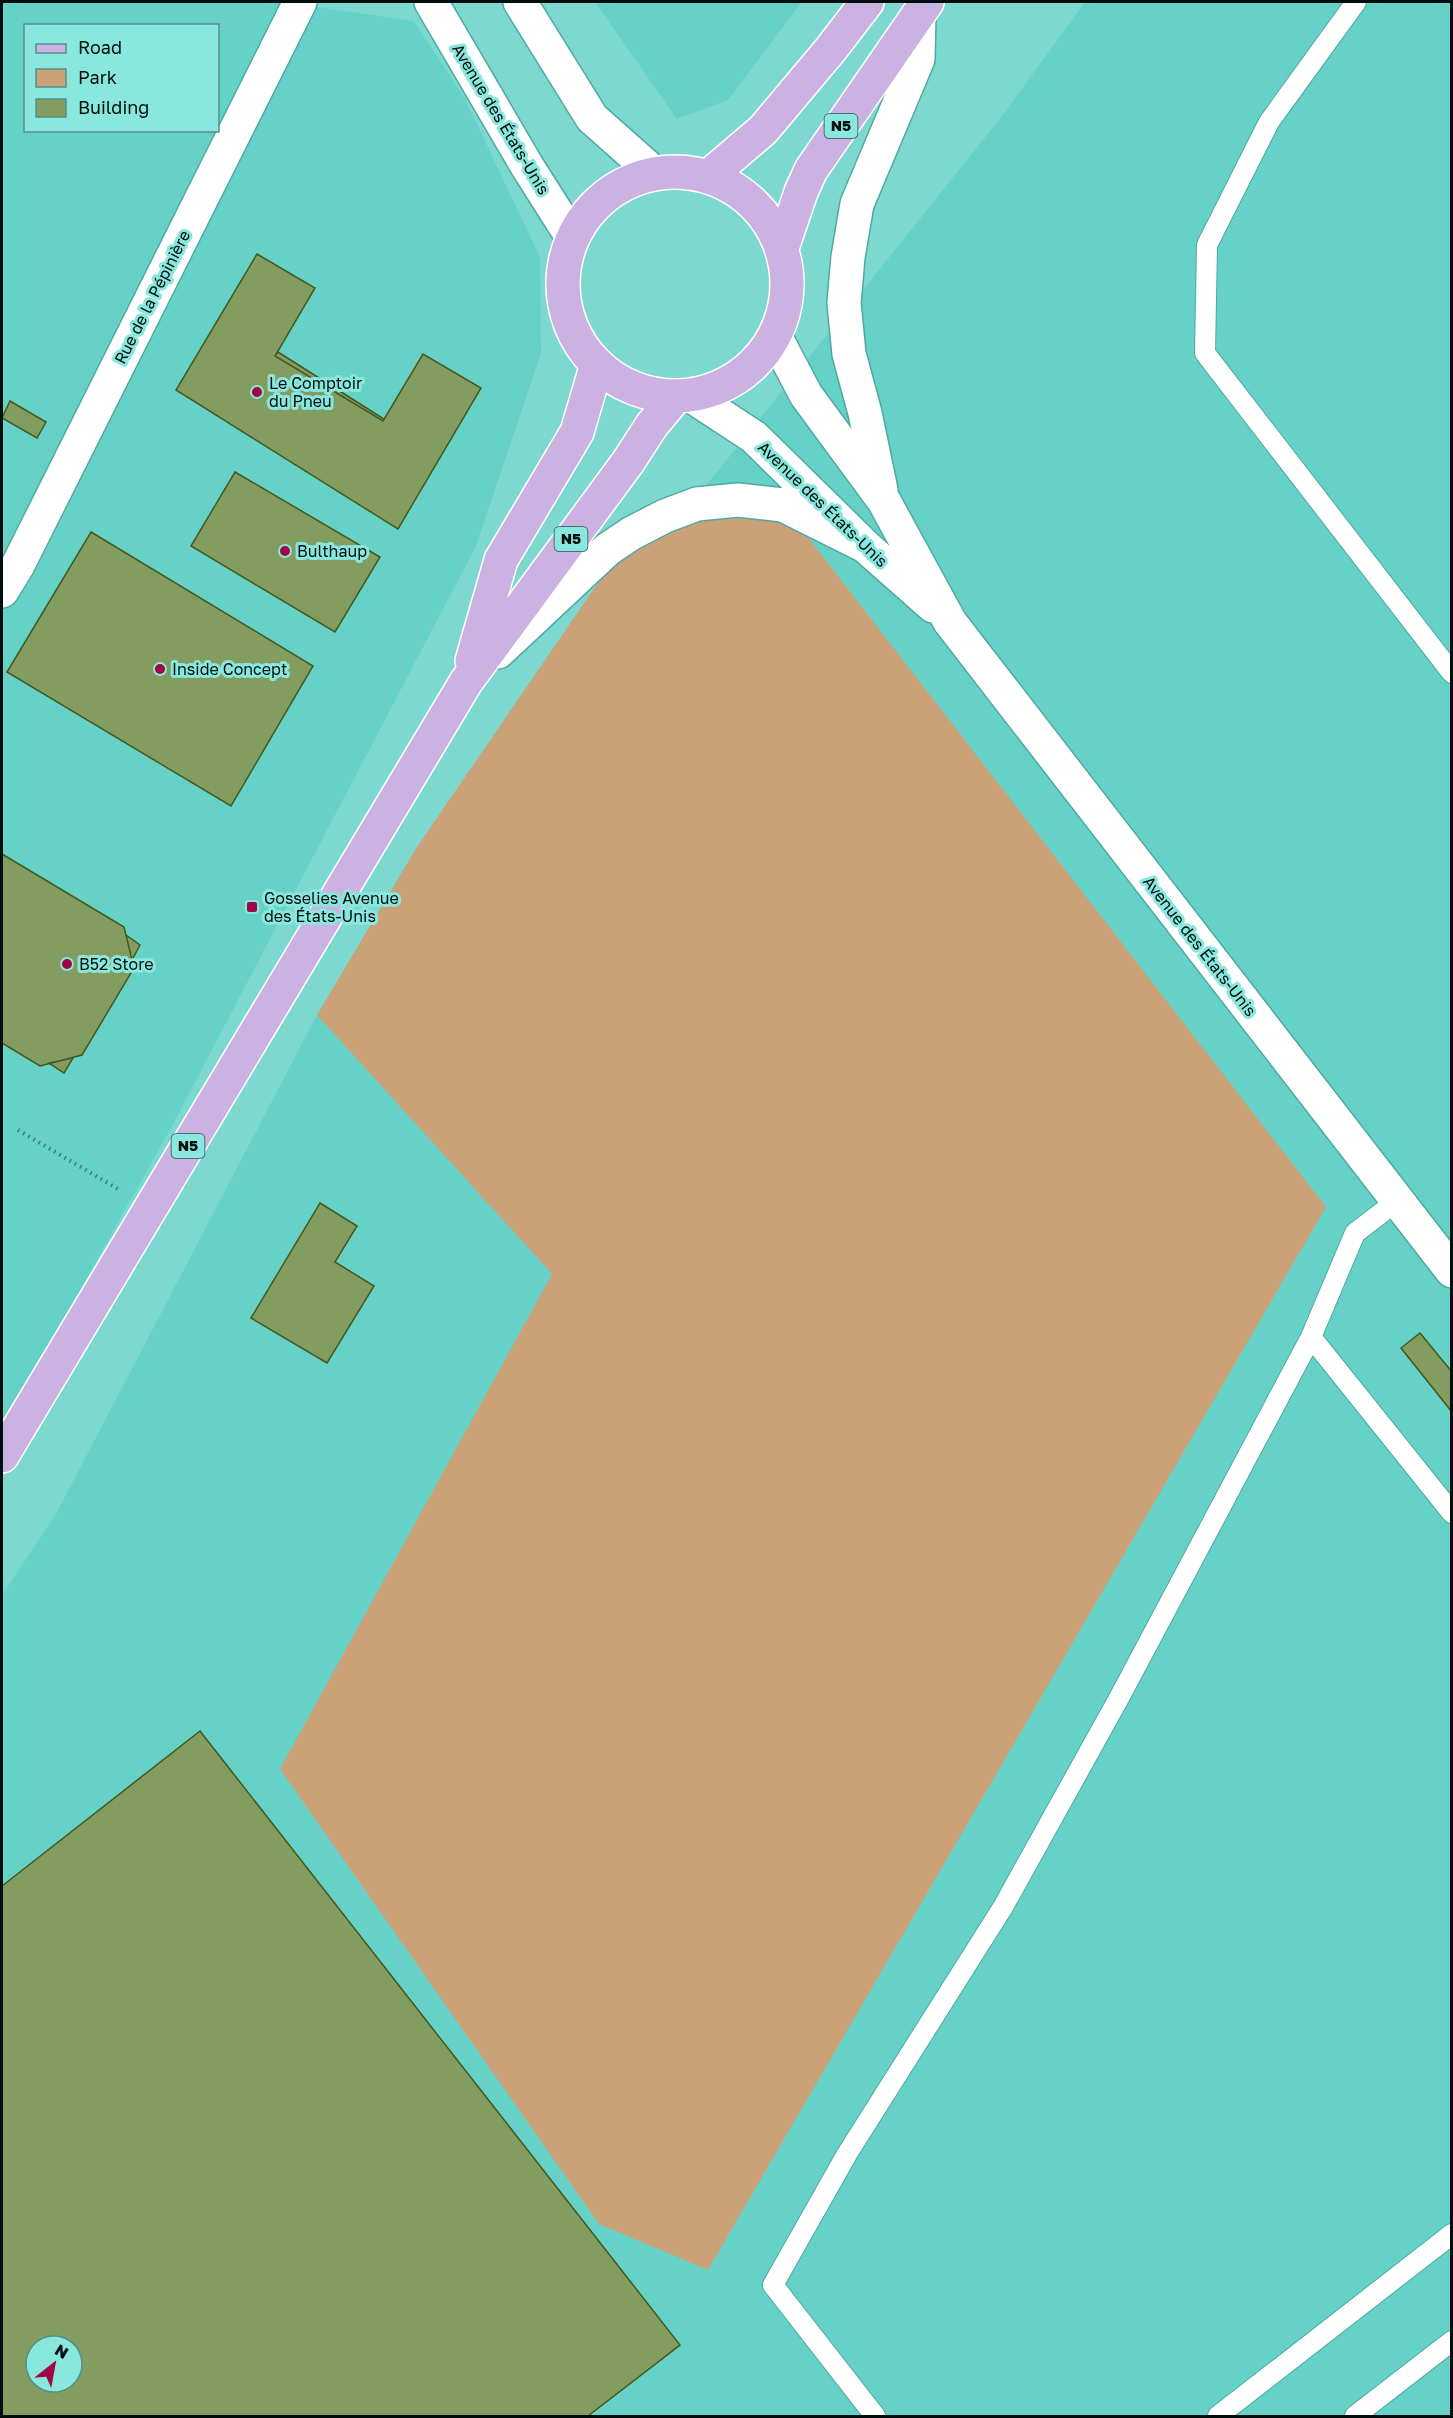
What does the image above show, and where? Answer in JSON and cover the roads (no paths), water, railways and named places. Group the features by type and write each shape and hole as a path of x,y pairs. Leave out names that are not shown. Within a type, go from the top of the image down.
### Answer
{"main road":[{"path":"709,176 763,130 867,2"},
{"name":"N5","path":"782,248 811,170 923,8"},
{"name":"N5","path":"681,172 709,176 728,184 746,196 767,220 782,248 787,270 787,292 783,315 775,336 763,354 731,381 711,390 683,396 654,394 634,388 614,378 597,364 582,347 571,327 562,282 565,258 572,237 594,204 627,182 654,173 681,172"},
{"name":"N5","path":"466,682 501,560 577,432 597,364"},
{"name":"N5","path":"2,1456 466,682 628,462 652,425 683,396"}],"street":[{"name":"Rue de la Pépinière","path":"2,591 23,555 300,2"},
{"name":"Avenue des États-Unis","path":"430,2 572,237"},
{"path":"520,2 592,118 654,173"},
{"path":"884,501 865,413 849,354 844,303 848,257 857,204 918,59 923,8"},
{"name":"Avenue des États-Unis","path":"775,336 806,395 884,501 950,621 1452,1271"},
{"name":"Avenue des États-Unis","path":"683,396 754,437 865,546 950,621"},
{"path":"466,682 608,549 632,533 665,516 697,504 738,500 783,506 865,546"}],"lane":[{"path":"1356,2 1269,122 1207,245 1205,353 1452,673"},
{"path":"875,2416 773,2285 847,2154 1003,1907 1119,1698 1311,1337 1355,1233 1397,1201"},
{"path":"1311,1337 1452,1513"},
{"path":"1218,2416 1452,2234"},
{"path":"1354,2416 1452,2341"}],"place":[{"name":"Le Comptoir du Pneu","path":"257,392"},
{"name":"Bulthaup","path":"285,551"},
{"name":"Inside Concept","path":"160,669"},
{"name":"Gosselies Avenue des États-Unis","path":"252,907"},
{"name":"B52 Store","path":"67,964"}]}
